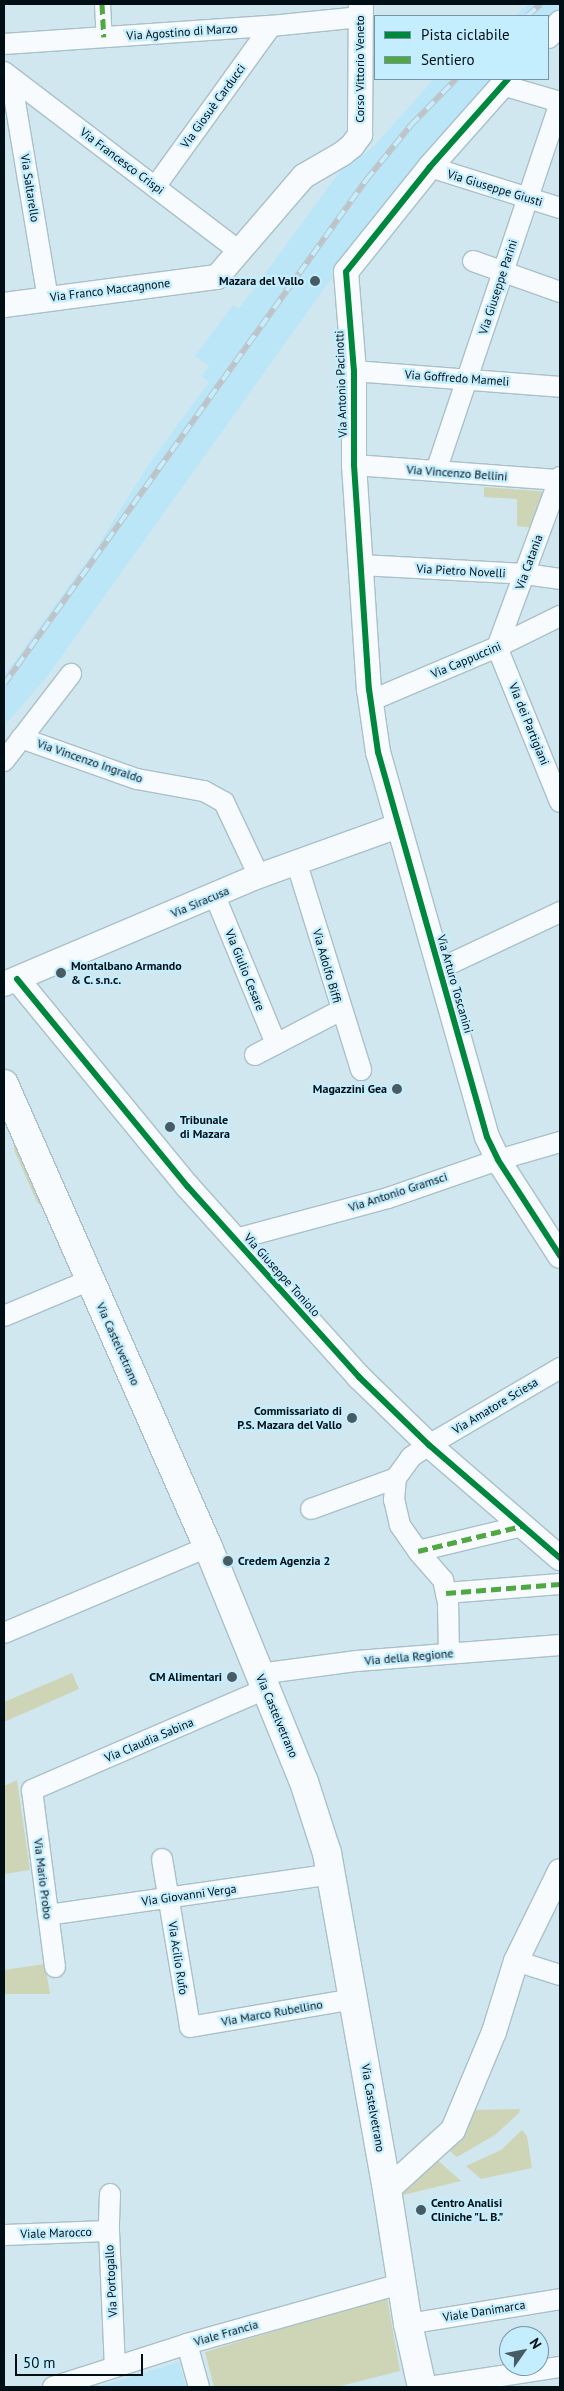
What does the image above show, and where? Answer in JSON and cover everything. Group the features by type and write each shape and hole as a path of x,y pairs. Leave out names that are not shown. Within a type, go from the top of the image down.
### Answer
{"main road":[{"name":"Via Castelvetrano","path":"4,1084 208,1547 304,1782 327,1853 387,2190 408,2324 422,2387"}],"street":[{"path":"102,4 104,37"},
{"name":"Via Agostino di Marzo","path":"4,44 271,26 361,10"},
{"name":"Corso Vittorio Veneto","path":"239,252 304,176 342,154 352,146 360,135 361,10"},
{"path":"549,35 560,22"},
{"name":"Via Giosuè Carducci","path":"155,187 271,26"},
{"name":"Via Francesco Crispi","path":"8,75 239,252"},
{"name":"Via Saltarello","path":"8,75 11,124 48,298"},
{"path":"505,82 560,102"},
{"name":"Via Antonio Pacinotti","path":"370,701 354,465 354,371 346,272 430,167 505,82"},
{"name":"Via Giuseppe Parini","path":"436,472 560,102"},
{"path":"11,124 49,106"},
{"name":"Via Giuseppe Giusti","path":"430,167 560,208"},
{"name":"Via Franco Maccagnone","path":"4,305 217,277 239,252"},
{"path":"473,262 560,292"},
{"name":"Via Goffredo Mameli","path":"354,371 468,378 560,387"},
{"name":"Via Vincenzo Bellini","path":"354,465 560,479"},
{"name":"Via Catania","path":"497,646 560,479"},
{"name":"Via Pietro Novelli","path":"361,566 525,574 560,579"},
{"name":"Via Cappuccini","path":"370,701 497,646 560,616"},
{"name":"Via dei Partigiani","path":"497,646 560,802"},
{"path":"4,760 71,674"},
{"name":"Via Arturo Toscanini","path":"370,701 378,752 486,1137 498,1160 560,1256"},
{"name":"Via Vincenzo Ingraldo","path":"20,738 137,779 204,791 224,802 259,876"},
{"name":"Via Siracusa","path":"10,982 296,861 398,826"},
{"name":"Via Adolfo Biffi","path":"296,861 361,1070"},
{"name":"Via Giulio Cesare","path":"215,896 276,1044"},
{"path":"440,969 560,912"},
{"name":"Via Giuseppe Toniolo","path":"10,982 188,1187 359,1376 429,1445 560,1558"},
{"path":"255,1055 341,1010"},
{"name":"Via Antonio Gramsci","path":"236,1239 388,1198 498,1160 560,1142"},
{"path":"4,1316 90,1280"},
{"name":"Via Amatore Sciesa","path":"396,1478 411,1457 560,1368"},
{"path":"311,1510 396,1478 394,1500 400,1525 418,1551 443,1580 448,1603 449,1653"},
{"path":"418,1551 522,1526"},
{"path":"4,1633 208,1547"},
{"path":"446,1593 560,1584"},
{"name":"Via della Regione","path":"262,1681 357,1661 560,1645"},
{"name":"Via Claudia Sabina","path":"32,1790 262,1681"},
{"name":"Via Mario Probo","path":"32,1790 55,1968"},
{"name":"Via Acilio Rufo","path":"162,1859 190,2027"},
{"path":"387,2190 453,2130 494,2032 516,1961 560,1871"},
{"name":"Via Giovanni Verga","path":"48,1915 331,1874"},
{"path":"516,1961 560,1975"},
{"name":"Via Marco Rubellino","path":"190,2027 354,1999"},
{"name":"Via Portogallo","path":"110,2194 109,2231 115,2368"},
{"name":"Viale Marocco","path":"4,2235 109,2231"},
{"name":"Viale Francia","path":"53,2387 187,2344 401,2284"},
{"name":"Viale Danimarca","path":"408,2324 560,2299"},
{"path":"187,2344 199,2387"},
{"path":"429,2387 560,2367"}],"shaded area":[{"path":"529,4 560,4 560,11 549,21 549,15 515,15"},
{"path":"433,80 492,80 326,286 46,678 4,726 4,676 97,547 147,467 209,382 202,376 209,366 195,356 233,305 239,309 340,171 372,148"},
{"path":"179,2362 186,2387 98,2387"}],"green space":[{"path":"484,487 549,492 534,528 517,526 517,499 484,497"},
{"path":"14,1141 44,1204 41,1206 37,1202 14,1150"},
{"path":"72,1673 79,1689 4,1722 4,1702"},
{"path":"17,1780 30,1870 4,1874 4,1786"},
{"path":"45,1964 50,1994 4,1994 4,1970"},
{"path":"520,2109 519,2113 495,2135 457,2157 447,2149 467,2132 473,2110"},
{"path":"522,2130 527,2136 532,2168 481,2179 466,2166 501,2150"},
{"path":"435,2158 461,2181 403,2195 402,2189"},
{"path":"387,2297 400,2371 337,2387 214,2387 205,2352"}],"railway":[{"path":"528,15 541,4"},
{"path":"4,684 366,180 411,125 455,80"}],"marked path":[{"path":"102,4 104,37"},
{"path":"418,1551 522,1526"},
{"path":"446,1593 560,1584"}],"cycle path":[{"path":"507,80 430,167 346,272 354,371 354,465 369,689 378,752 487,1137 498,1160 560,1256"},
{"path":"17,979 188,1187 359,1377 429,1445 560,1558"}],"place":[{"name":"Mazara del Vallo","path":"315,281"},
{"name":"Montalbano Armando & C. s.n.c.","path":"61,973"},
{"name":"Magazzini Gea","path":"397,1089"},
{"name":"Tribunale di Mazara","path":"170,1127"},
{"name":"Commissariato di P.S. Mazara del Vallo","path":"352,1418"},
{"name":"Credem Agenzia 2","path":"228,1561"},
{"name":"CM Alimentari","path":"232,1677"},
{"name":"Centro Analisi Cliniche \"L. B.\"","path":"421,2210"}]}
